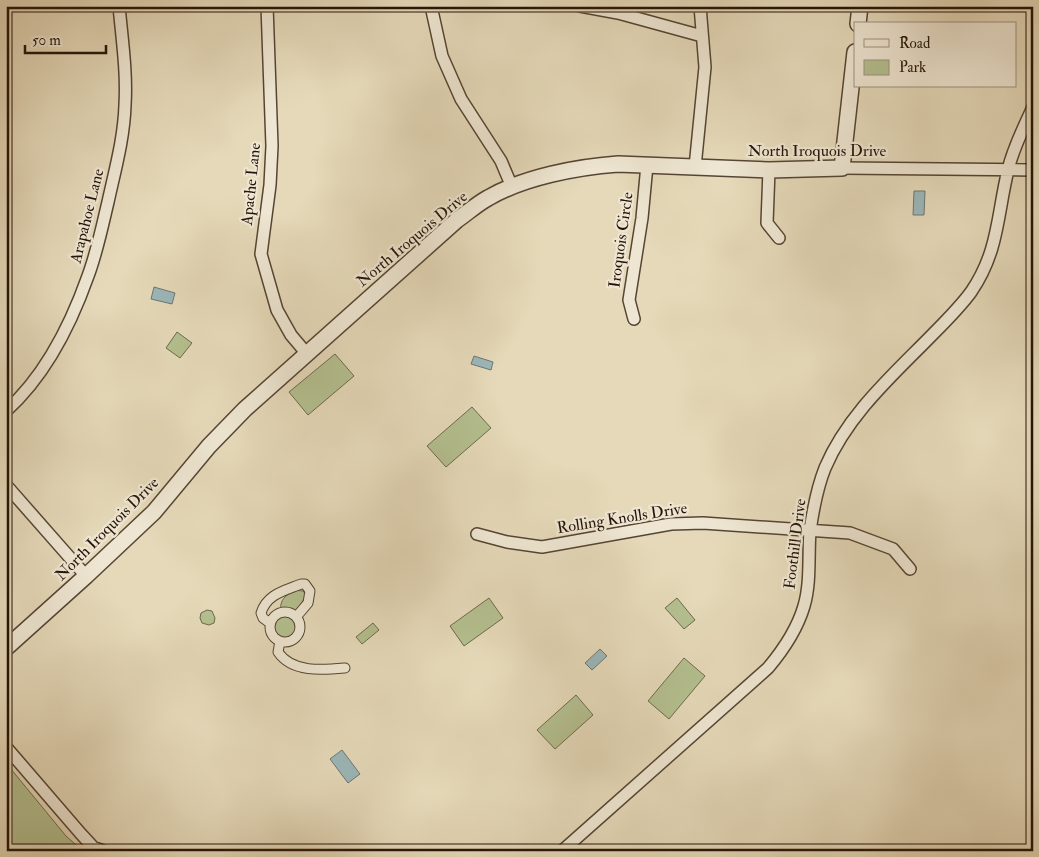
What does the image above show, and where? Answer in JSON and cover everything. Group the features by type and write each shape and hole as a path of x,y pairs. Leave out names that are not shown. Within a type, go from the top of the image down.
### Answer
{"street":[{"name":"Arapahoe Lane","path":"6,411 32,383 62,337 76,308 93,260 120,153 123,131 126,89 119,6"},
{"name":"Apache Lane","path":"267,6 272,146 270,185 261,254 277,310 291,335 307,354"},
{"path":"431,6 442,56 461,99 501,162 512,187"},
{"path":"580,6 618,13 702,36"},
{"path":"695,167 705,67 700,6"},
{"path":"858,22 860,6"},
{"path":"842,168 854,61"},
{"name":"Foothill Drive","path":"562,851 768,668 778,656 796,627 804,606 808,586 810,530 819,485 835,448 870,398 959,307 982,274 991,254 997,233 1008,170 1016,145 1033,107"},
{"name":"North Iroquois Drive","path":"6,648 154,512 209,446 239,415 457,220 488,198 512,187 554,174 618,164 769,170 842,168 1033,170"},
{"name":"Iroquois Circle","path":"634,319 629,300 642,218 647,165"},
{"path":"769,170 766,223 779,238"},
{"path":"6,485 86,576"},
{"name":"Rolling Knolls Drive","path":"477,534 507,542 542,547 671,524 703,523 850,533 893,548 910,569"},
{"path":"270,623 279,614 292,613 300,621 300,628 296,638 286,642 280,641 271,632 270,623 263,618 261,613 274,594 305,584 310,591 308,603 297,616"},
{"path":"280,641 278,652 285,660 294,665 316,669 346,668"},
{"path":"6,747 81,834 93,846 104,851"}],"green space":[{"path":"177,332 192,343 180,358 166,348"},
{"path":"335,354 354,376 308,415 289,392"},
{"path":"472,407 491,428 446,467 427,446"},
{"path":"294,590 303,591 306,595 297,611 281,612 282,601"},
{"path":"489,598 503,618 464,646 450,626"},
{"path":"677,598 695,620 684,629 665,608"},
{"path":"207,610 212,611 215,618 214,623 209,625 202,623 200,618 201,613"},
{"path":"285,614 294,618 298,627 294,636 285,640 276,636 272,627 276,618"},
{"path":"373,623 379,630 362,644 356,637"},
{"path":"684,658 705,676 669,719 648,701"},
{"path":"576,695 593,715 555,749 537,730"},
{"path":"6,763 66,836 83,851 6,851"}],"water":[{"path":"914,191 925,191 924,215 913,215"},
{"path":"154,287 175,293 172,304 151,299"},
{"path":"474,356 493,362 491,370 471,364"},
{"path":"600,649 607,656 592,670 585,663"},
{"path":"342,750 360,774 348,783 330,759"}]}
